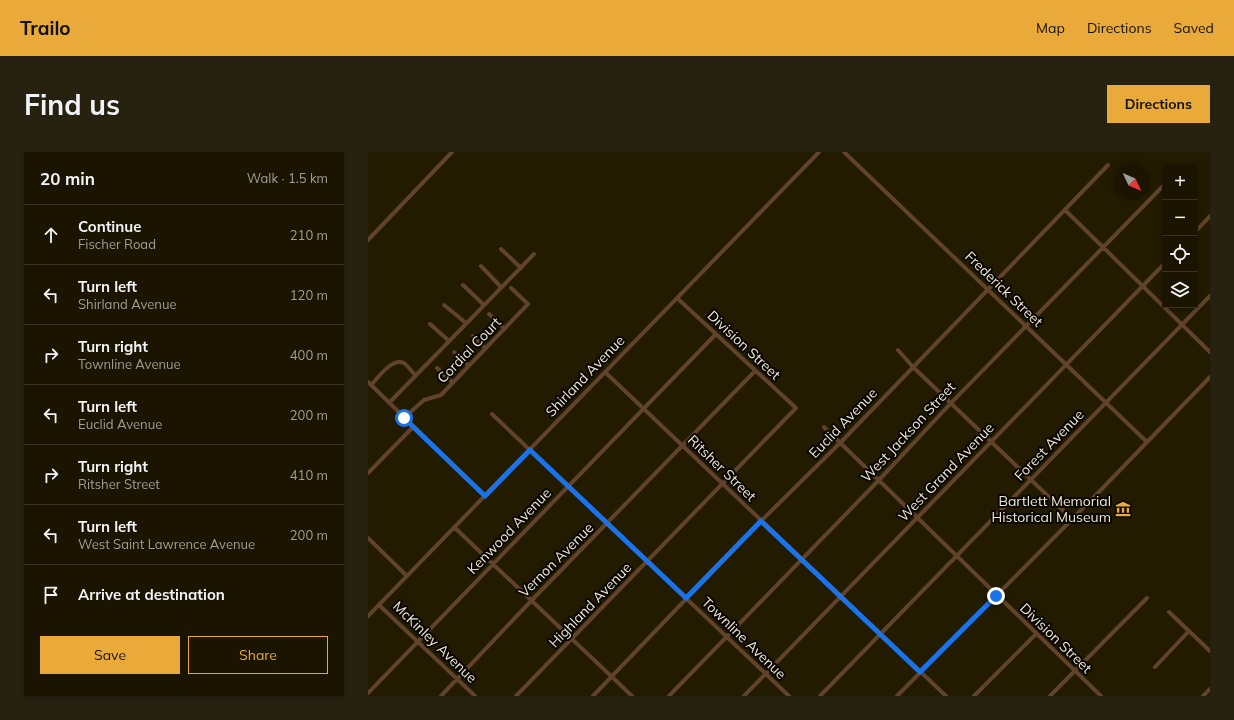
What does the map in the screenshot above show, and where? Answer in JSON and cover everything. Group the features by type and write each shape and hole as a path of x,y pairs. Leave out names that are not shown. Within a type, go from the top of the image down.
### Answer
{"street":[{"path":"368,240 452,152"},
{"name":"Shirland Avenue","path":"368,616 819,152"},
{"name":"Frederick Street","path":"844,152 1147,442"},
{"name":"Euclid Avenue","path":"593,696 686,598 840,443 1108,165"},
{"name":"West Jackson Street","path":"669,696 1026,325 1162,187"},
{"path":"1065,210 1210,352"},
{"path":"1198,229 1210,216"},
{"path":"501,250 521,268"},
{"path":"389,403 534,254"},
{"path":"481,266 501,288"},
{"name":"West Grand Avenue","path":"744,696 1162,266"},
{"path":"463,284 484,305"},
{"name":"Cordial Court","path":"404,418 424,400 441,395 528,304 512,288"},
{"name":"Forest Avenue","path":"820,696 1210,296"},
{"name":"Division Street","path":"677,298 796,408"},
{"path":"444,305 466,323"},
{"path":"489,314 504,328"},
{"path":"430,324 449,341"},
{"name":"Kenwood Avenue","path":"368,693 716,334"},
{"path":"473,336 485,348"},
{"path":"898,350 913,367 1072,519"},
{"path":"454,352 469,366"},
{"path":"415,375 404,364 399,362 388,367 370,384 485,496"},
{"path":"438,368 454,383"},
{"name":"Vernon Avenue","path":"441,696 531,601 755,371"},
{"name":"Ritsher Street","path":"605,372 946,696"},
{"path":"897,696 1210,377"},
{"name":"Highland Avenue","path":"516,696 796,408"},
{"name":"Townline Avenue","path":"492,414 789,696"},
{"path":"368,473 413,427"},
{"name":"Division Street","path":"824,427 996,596 1101,696"},
{"path":"454,527 632,696"},
{"path":"368,538 407,576"},
{"path":"1050,696 1147,598"},
{"name":"McKinley Avenue","path":"379,605 475,696"},
{"path":"368,607 373,611"},
{"path":"1169,612 1210,651"},
{"path":"1155,667 1189,631"},
{"path":"974,696 1036,634"},
{"path":"1203,696 1210,688"}],"place":[{"name":"Bartlett Memorial Historical Museum","path":"1123,509"}],"route":[{"path":"404,418 485,496 530,450 686,598 761,521 920,672 996,596"}]}
